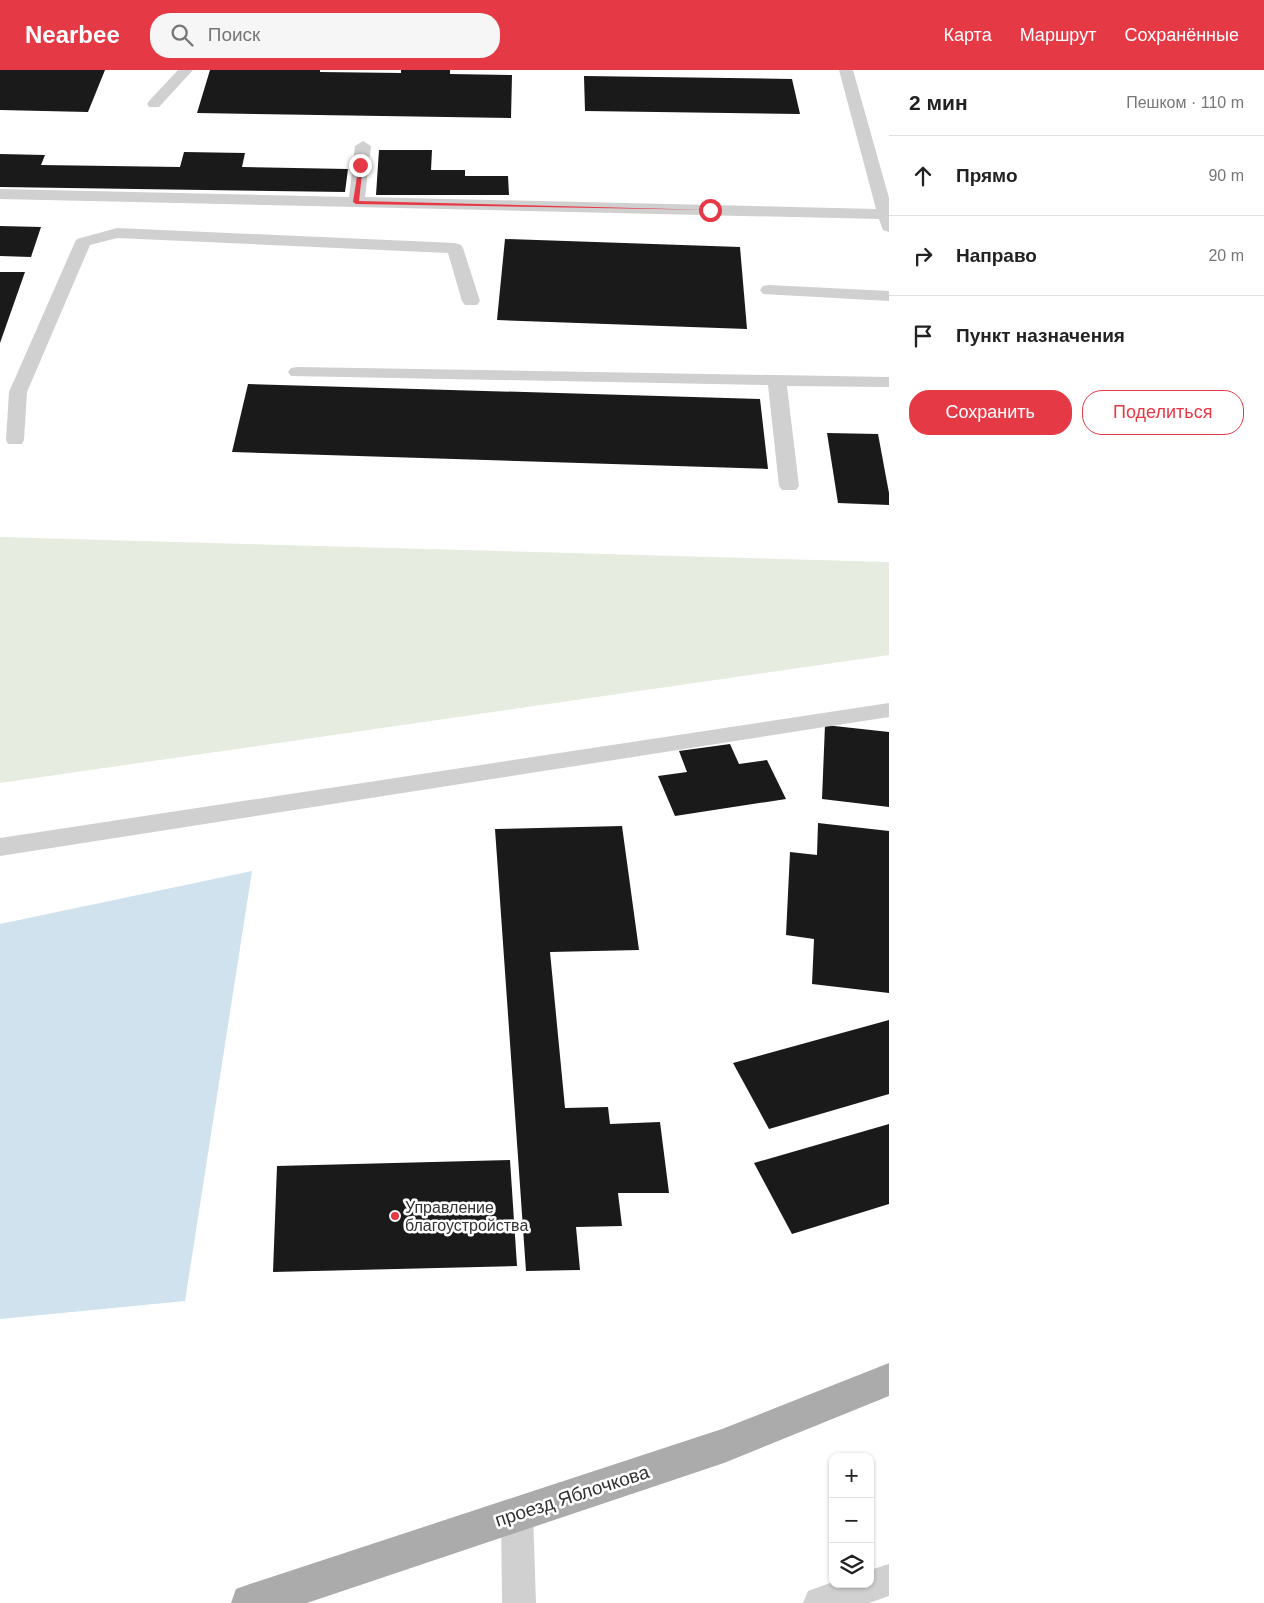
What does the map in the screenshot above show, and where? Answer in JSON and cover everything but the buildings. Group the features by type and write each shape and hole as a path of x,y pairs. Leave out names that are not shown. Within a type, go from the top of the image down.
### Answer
{"main road":[{"name":"проезд Яблочкова","path":"250,1603 724,1446 889,1379"}],"lane":[{"path":"154,104 186,70"},
{"path":"0,194 356,202 888,218 846,70"},
{"path":"356,202 363,146"},
{"path":"15,440 18,392 83,242 117,233 455,248 471,301"},
{"path":"769,290 889,296"},
{"path":"297,372 889,382"},
{"path":"777,381 789,486"},
{"path":"0,391 18,392"},
{"path":"0,847 889,710"},
{"path":"516,1514 519,1603"},
{"path":"820,1603 889,1580"}],"shaded area":[{"path":"0,537 889,562 889,655 0,783"}],"water":[{"path":"252,871 185,1301 0,1319 0,924"}],"place":[{"name":"Управление благоустройства","path":"395,1216"}],"route":[{"path":"360,165 356,202 710,210"}]}
